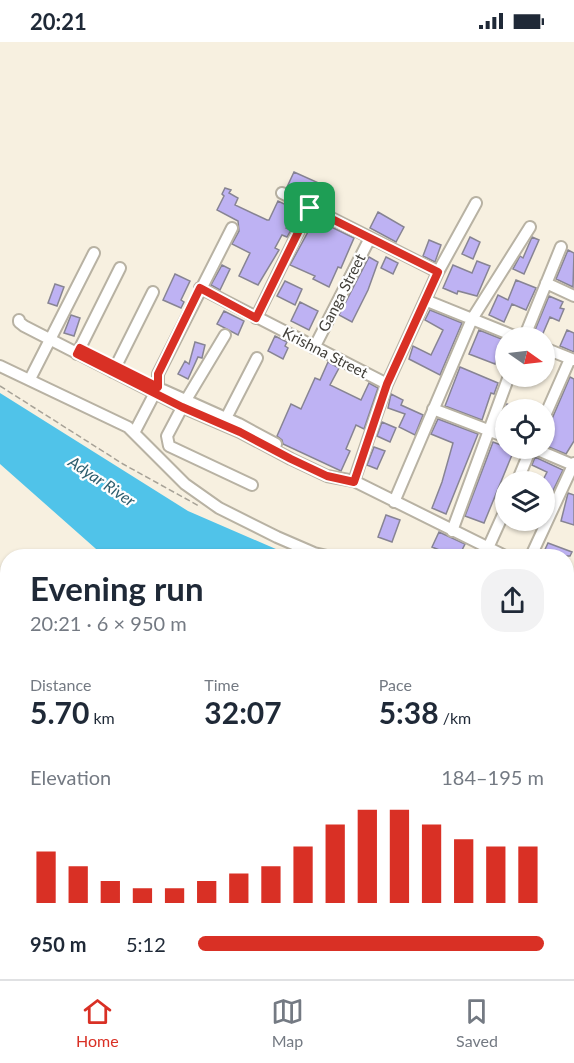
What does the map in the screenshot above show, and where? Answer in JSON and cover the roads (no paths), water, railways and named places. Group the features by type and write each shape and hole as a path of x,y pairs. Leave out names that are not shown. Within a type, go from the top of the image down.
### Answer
{"street":[{"path":"282,193 438,272"},
{"path":"354,482 387,384 438,272 476,203"},
{"path":"256,318 310,208"},
{"path":"394,502 472,319 530,227"},
{"path":"134,433 156,390 158,374 232,228"},
{"name":"Ganga Street","path":"314,348 370,238"},
{"path":"528,327 561,247"},
{"path":"30,379 94,253"},
{"path":"79,351 120,268"},
{"path":"546,283 574,296"},
{"name":"Krishna Street","path":"200,288 387,384"},
{"path":"114,369 153,292"},
{"path":"425,300 495,328"},
{"path":"225,335 167,436 169,446 252,485"},
{"path":"52,337 278,449 327,476 354,482 488,548 496,531"},
{"path":"553,399 572,360 555,353"},
{"path":"224,422 258,358"},
{"path":"0,366 118,421 134,433 185,484 219,508 305,549"},
{"path":"452,531 505,387"},
{"path":"433,409 495,432"},
{"path":"534,549 574,464 555,457"}],"water":[{"name":"Adyar River","path":"0,393 188,511 276,549 96,549 0,464"}]}
